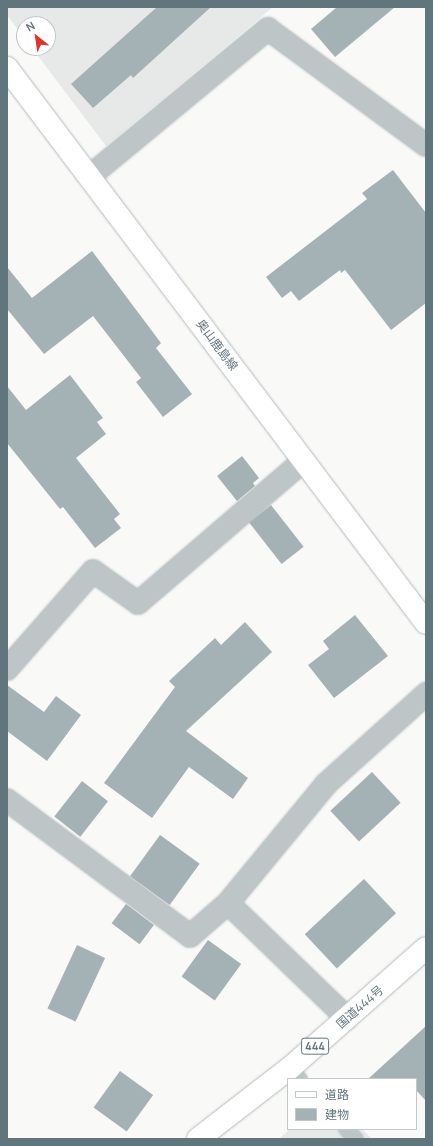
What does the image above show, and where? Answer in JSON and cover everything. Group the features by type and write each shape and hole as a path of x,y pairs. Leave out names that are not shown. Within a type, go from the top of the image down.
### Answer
{"main road":[{"name":"奥山鹿島線","path":"7,68 426,623"},
{"name":"国道444号","path":"295,1074 346,1018 426,948"},
{"name":"国道444号","path":"198,1139 287,1079"}],"street":[{"path":"90,176 268,29 426,145"},
{"path":"7,669 93,571 138,603 304,461"},
{"path":"7,800 190,936 228,903 326,784 426,694"},
{"path":"228,903 346,1018"}],"lane":[{"path":"347,1130 356,1139"}],"shaded area":[{"path":"7,7 273,7 106,146 38,56 56,56 56,16 16,16 16,27 7,15"},
{"path":"289,1130 363,1130 372,1139 279,1139"}],"building":[{"path":"157,7 211,7 133,78 131,75 93,108 71,84"},
{"path":"337,7 395,7 335,57 311,29"},
{"path":"393,170 426,213 426,303 391,330 345,270 341,273 340,270 299,301 291,291 282,298 266,277 367,199 362,193"},
{"path":"92,251 161,343 156,348 192,394 163,417 136,382 141,378 93,316 44,354 7,309 7,267 32,298"},
{"path":"70,375 103,418 97,422 106,434 76,458 120,514 114,519 121,528 95,548 63,507 60,509 7,443 7,386 26,410"},
{"path":"242,456 259,478 253,483 255,486 237,501 217,476"},
{"path":"271,505 304,547 282,564 249,522"},
{"path":"355,615 388,656 334,698 308,665 329,649 323,641"},
{"path":"245,622 272,652 186,731 248,778 233,799 189,767 152,818 104,783 175,687 169,681 215,638 221,645"},
{"path":"7,685 44,712 56,696 81,715 47,761 7,731"},
{"path":"372,772 401,803 359,842 330,811"},
{"path":"82,781 108,801 80,837 54,816"},
{"path":"160,835 200,864 170,905 130,876"},
{"path":"364,879 396,913 337,969 305,934"},
{"path":"126,904 154,925 140,944 112,923"},
{"path":"208,940 241,964 215,1001 182,976"},
{"path":"77,945 105,958 76,1022 47,1008"},
{"path":"426,1026 426,1101 417,1091 417,1078 369,1078"},
{"path":"120,1071 153,1095 127,1132 94,1107"}]}
